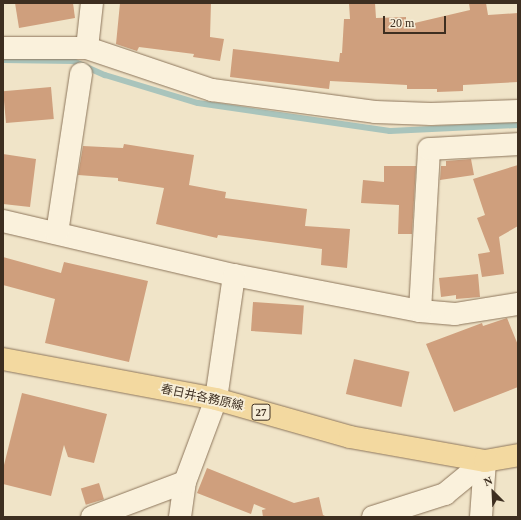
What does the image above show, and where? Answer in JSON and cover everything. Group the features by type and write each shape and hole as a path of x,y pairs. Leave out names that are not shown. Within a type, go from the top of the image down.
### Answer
{"main road":[{"name":"春日井各務原線","path":"3,359 216,399 350,437 485,461 518,455"}],"street":[{"path":"87,48 92,3"},
{"path":"3,48 87,48 212,90 375,112 431,114 518,111"},
{"path":"57,232 81,74"},
{"path":"420,311 429,149 518,144"},
{"path":"3,221 57,232 234,275 420,311 455,314 518,304"},
{"path":"180,517 185,482 216,399 234,275"},
{"path":"373,517 445,494 485,461"},
{"path":"481,517 485,461"},
{"path":"92,517 185,482"}],"building":[{"path":"15,3 73,3 75,18 19,28"},
{"path":"120,3 211,3 210,37 224,39 220,61 193,57 194,54 139,47 137,51 116,44"},
{"path":"349,3 375,3 376,18 406,17 406,25 470,10 469,3 486,3 488,15 518,13 518,82 463,85 463,91 437,92 437,89 407,89 407,85 330,81 329,89 230,77 233,49 339,62 340,53 342,53 344,19 350,19"},
{"path":"51,87 54,119 6,123 3,91"},
{"path":"124,144 194,155 189,185 226,192 225,198 307,209 305,226 350,229 347,268 321,265 322,249 218,235 217,238 156,224 164,188 118,181 118,178 78,175 83,146 123,148"},
{"path":"3,154 36,159 30,207 3,204"},
{"path":"471,159 474,175 440,180 441,166 446,166 446,161"},
{"path":"518,165 518,226 499,237 504,274 482,277 478,254 490,252 477,218 485,215 473,179"},
{"path":"384,166 416,166 412,234 398,234 399,205 361,203 363,180 384,182"},
{"path":"3,257 61,273 64,262 148,281 129,362 45,343 55,299 3,285"},
{"path":"478,274 480,297 456,299 456,295 441,297 439,278"},
{"path":"253,302 304,306 302,334 251,331"},
{"path":"507,318 518,345 518,387 454,412 426,344 482,323 483,326"},
{"path":"354,359 410,372 401,407 346,394"},
{"path":"22,393 107,414 94,463 68,457 64,445 51,496 3,484 3,469"},
{"path":"207,468 294,503 319,497 323,515 327,517 263,517 262,510 266,509 254,504 251,514 197,493"},
{"path":"99,483 104,499 86,505 81,489"}],"waterway":[{"path":"3,60 73,61 105,75 198,103 390,131 518,125"}]}
